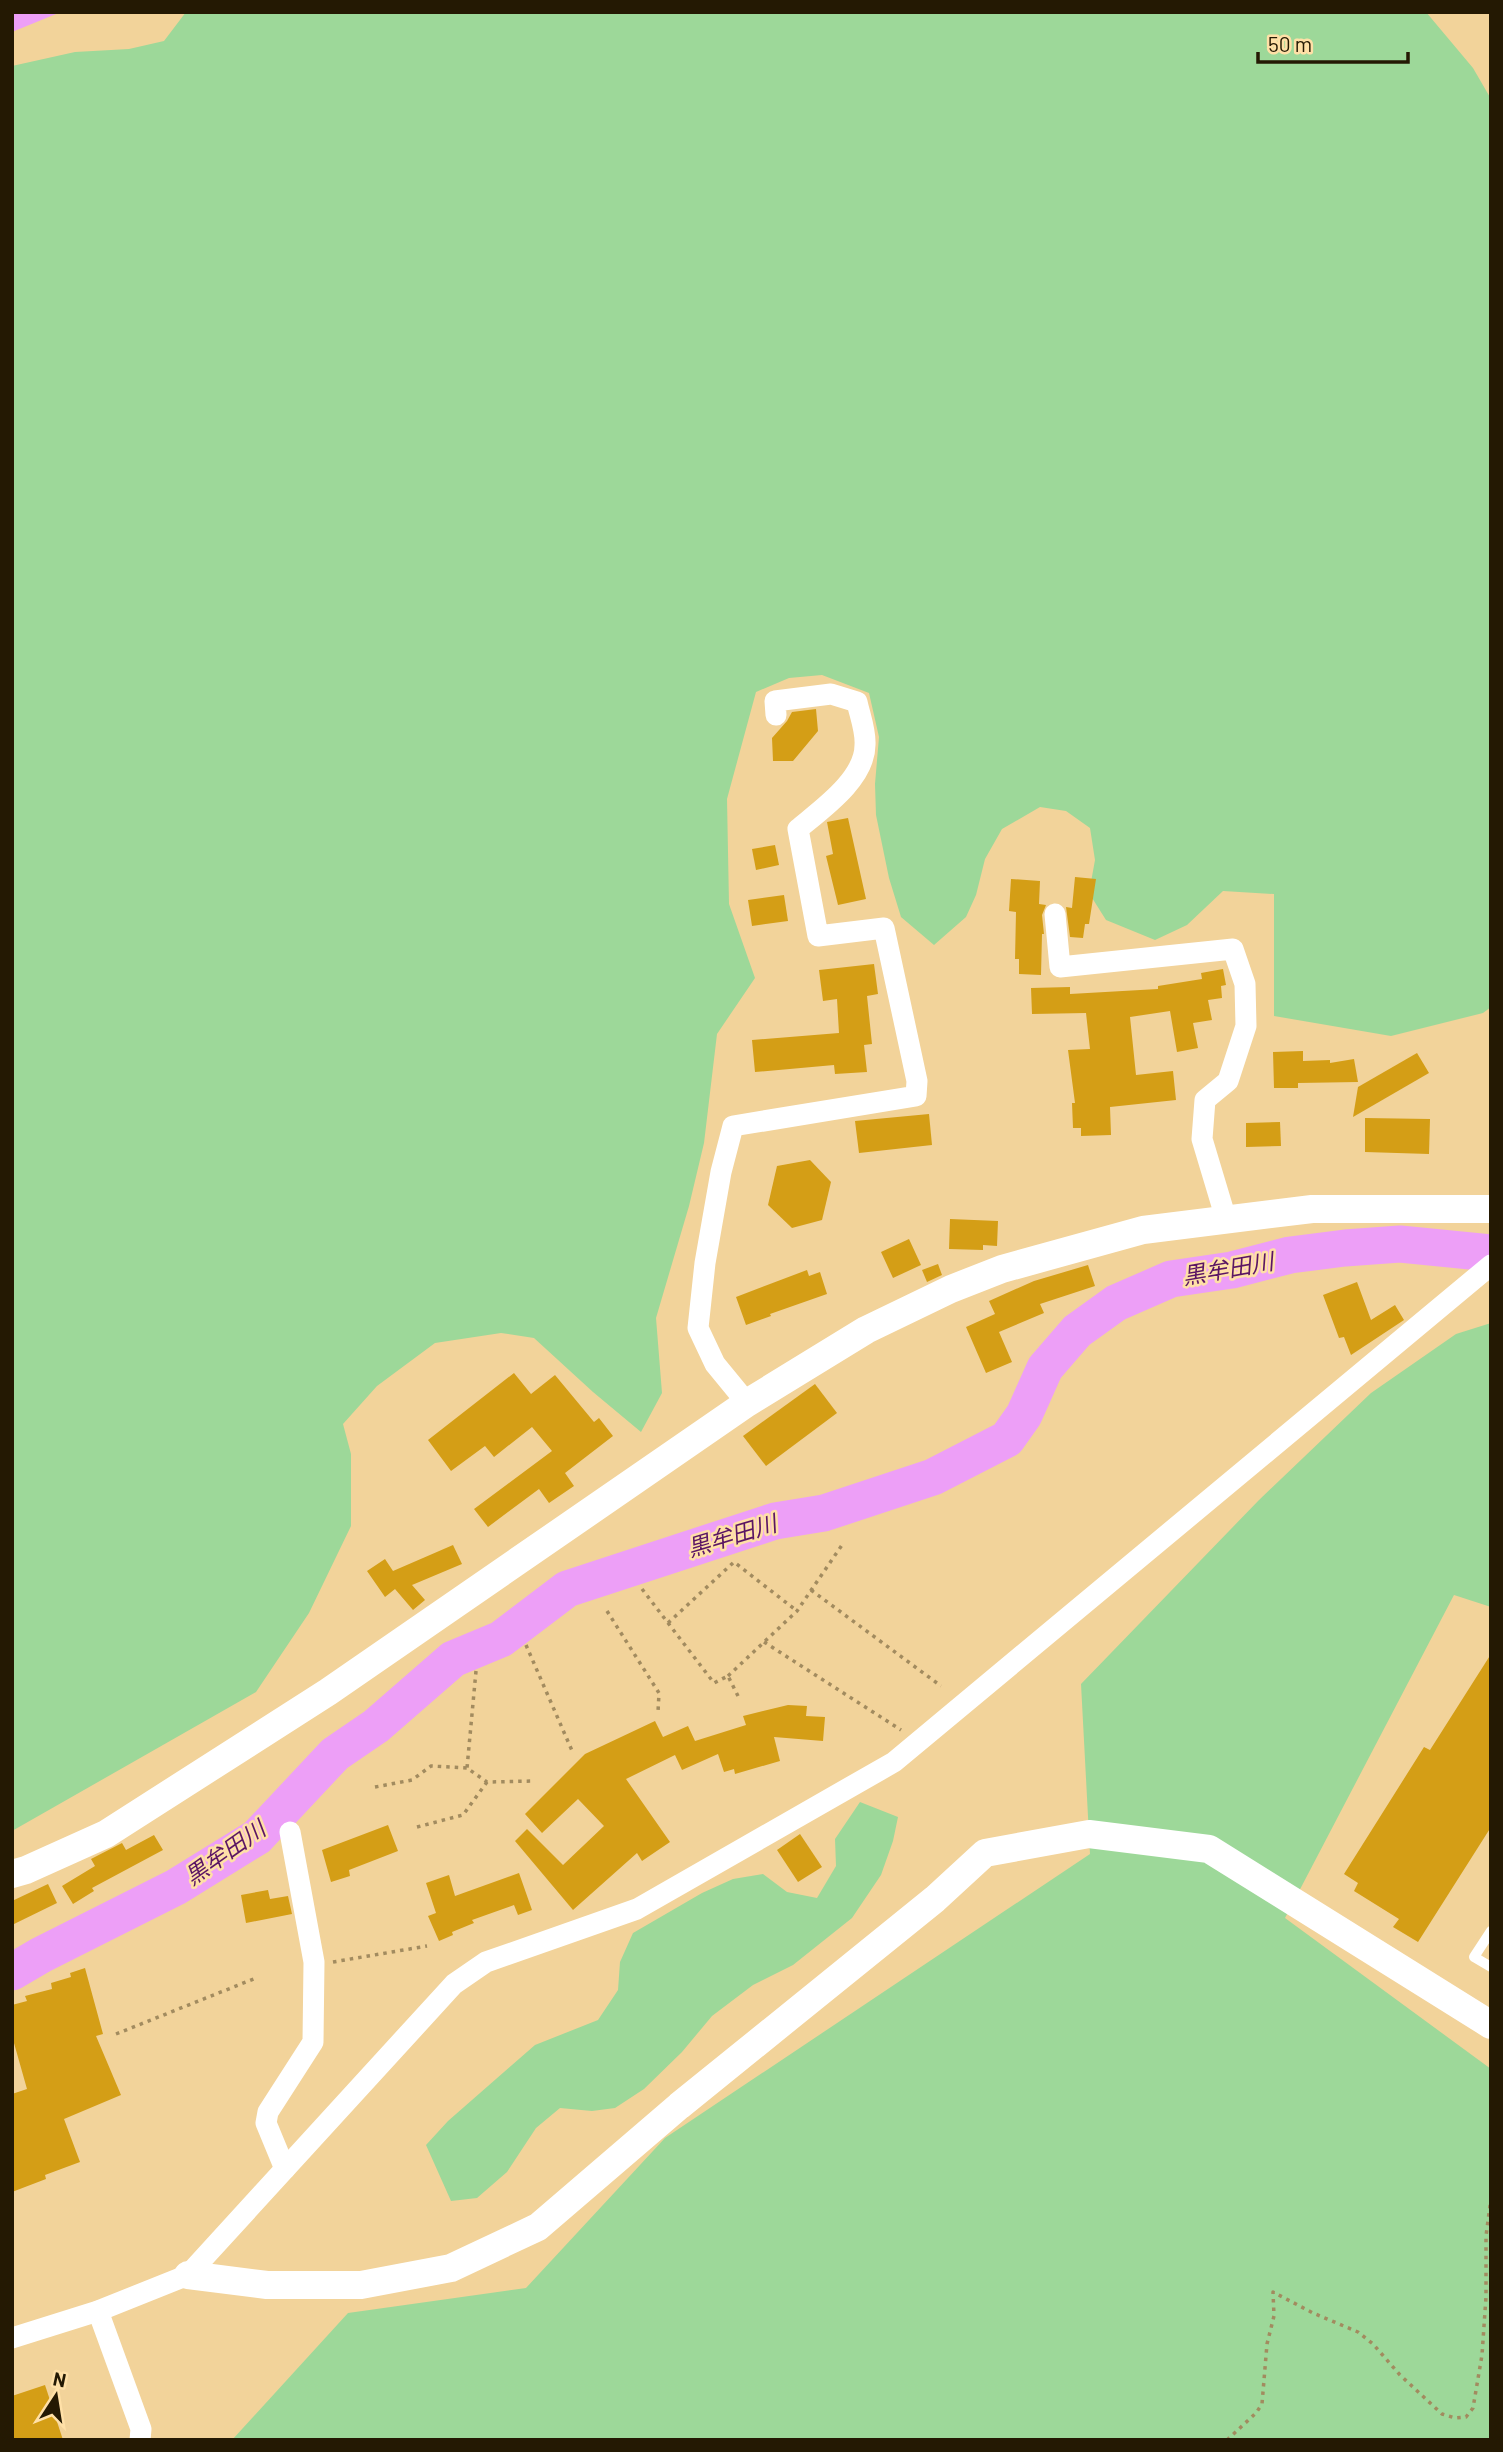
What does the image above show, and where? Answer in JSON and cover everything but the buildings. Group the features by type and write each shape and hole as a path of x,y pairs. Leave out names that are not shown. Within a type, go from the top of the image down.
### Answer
{"street":[{"path":"747,1403 715,1364 698,1328 721,1172 733,1126 916,1096 917,1081 884,928 818,936 798,829 842,792 862,762 866,747 857,702 831,694 775,701 776,715"},
{"path":"1055,914 1060,967 1233,949 1245,984 1246,1026 1228,1081 1205,1100 1202,1139 1226,1219"},
{"path":"12,1874 106,1834 316,1700 747,1403 866,1331 951,1289 1002,1269 1143,1230 1312,1209 1491,1209"},
{"path":"12,2338 98,2311 188,2275 454,1984 486,1962 637,1909 894,1762 1491,1265"},
{"path":"285,2169 266,2123 268,2112 313,2042 314,1989 314,1962 290,1832"},
{"path":"188,2275 267,2285 361,2286 451,2268 538,2227 679,2105 935,1899 985,1853 1089,1834 1209,1849 1491,2025"},
{"path":"98,2311 141,2429 140,2440"}],"lane":[{"path":"1491,1931 1474,1957 1491,1968"}],"path":[{"path":"642,1589 713,1683 728,1676 797,1611 842,1545"},
{"path":"668,1623 734,1562 797,1611"},
{"path":"811,1590 941,1686"},
{"path":"607,1611 659,1693 658,1712"},
{"path":"764,1642 906,1732"},
{"path":"526,1645 573,1753"},
{"path":"467,1769 476,1671"},
{"path":"728,1676 739,1698"},
{"path":"375,1787 412,1780 431,1766 467,1769 487,1782 535,1781"},
{"path":"417,1827 463,1815 487,1782"},
{"path":"327,1963 427,1946"},
{"path":"116,2034 256,1978"},
{"path":"1227,2440 1262,2404 1267,2344 1274,2316 1273,2292 1312,2313 1357,2332 1373,2344 1400,2375 1442,2414 1455,2418 1466,2417 1473,2408 1483,2341 1486,2236 1491,2198"}],"green space":[{"path":"186,12 1426,12 1473,68 1491,99 1491,1007 1483,1013 1391,1036 1274,1016 1274,894 1223,891 1187,925 1155,940 1106,920 1089,893 1095,860 1090,828 1066,811 1040,807 1002,829 985,859 976,895 966,917 934,945 901,917 889,878 876,815 875,784 879,737 869,693 822,675 789,678 756,692 727,799 729,904 755,978 717,1034 704,1143 689,1206 656,1318 662,1393 641,1432 534,1338 501,1333 435,1343 377,1386 343,1424 351,1454 351,1526 309,1613 256,1692 12,1831 12,66 75,52 129,49 164,41"},
{"path":"1491,1323 1491,1607 1454,1595 1285,1918 1491,2069 1491,2440 232,2440 348,2313 526,2288 665,2138 1090,1854 1081,1684 1259,1500 1371,1393 1456,1334"},
{"path":"860,1802 898,1817 881,1875 852,1918 793,1965 753,1985 712,2016 682,2052 644,2089 615,2108 592,2111 560,2108 536,2128 507,2172 477,2198 451,2201 426,2145 448,2121 535,2045 598,2020 618,1990 620,1962 633,1933 702,1893 733,1879 763,1874 787,1892 817,1898 836,1866 835,1839"}],"shaded area":[{"path":"12,12 61,12 12,32"}],"waterway":[{"name":"黒牟田川","path":"12,1972 176,1887 257,1837 335,1754 376,1726 453,1659 501,1639 567,1589 775,1521 824,1513 933,1477 1007,1439 1024,1415 1045,1368 1077,1331 1116,1303 1171,1279 1232,1270 1290,1255 1400,1244 1491,1253"}]}
